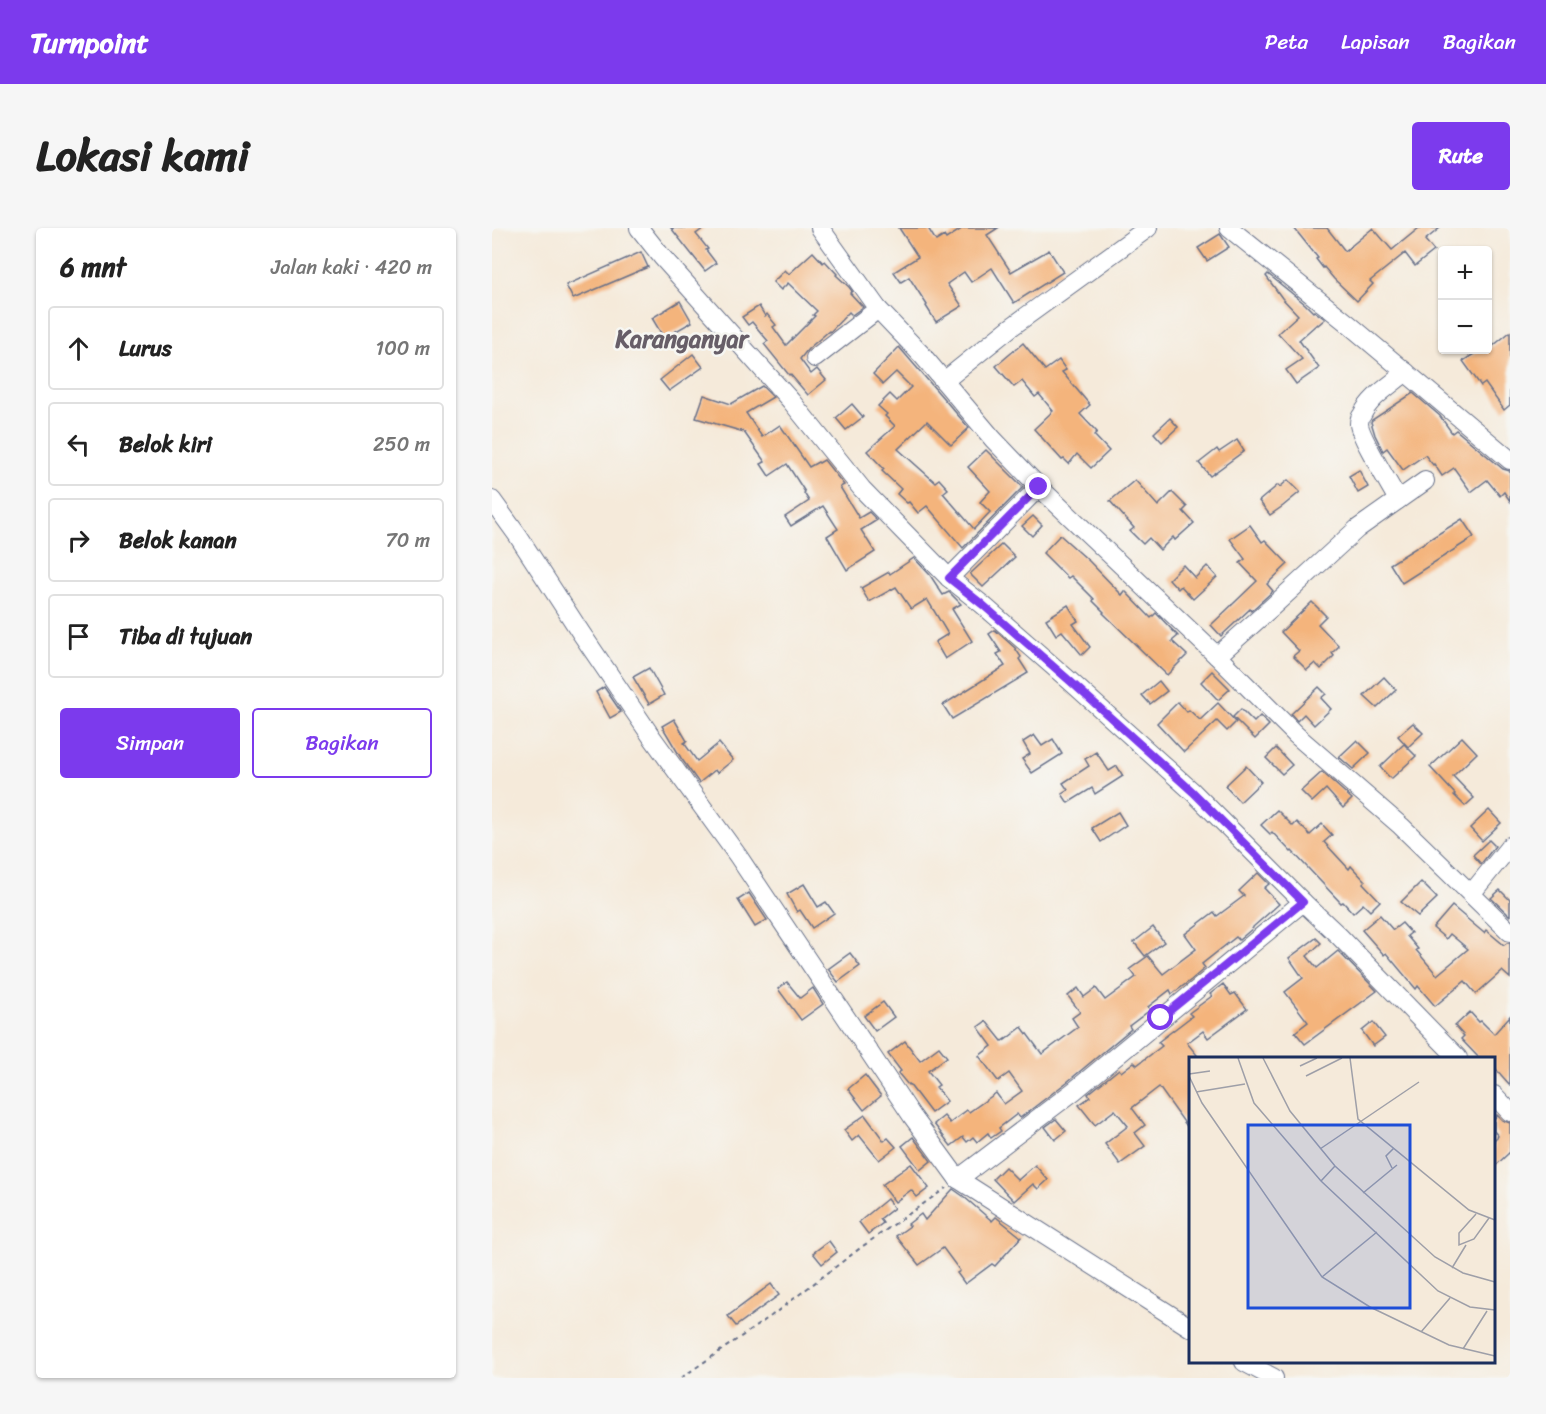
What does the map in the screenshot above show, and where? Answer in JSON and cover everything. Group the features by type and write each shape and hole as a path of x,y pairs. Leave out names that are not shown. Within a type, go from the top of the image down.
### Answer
{"street":[{"path":"639,228 662,257 791,401 862,489 949,578 1062,674 1193,792 1339,936 1456,1057"},
{"path":"820,228 878,309 922,355 993,439 1039,487 1217,656 1296,735 1401,826 1510,932"},
{"path":"944,381 1010,328 1148,228"},
{"path":"1229,228 1346,322 1510,460"},
{"path":"815,358 878,309"},
{"path":"1398,500 1367,443 1359,422 1367,406 1406,372"},
{"path":"1217,656 1357,529 1425,481"},
{"path":"949,578 1039,487"},
{"path":"492,500 651,736 738,856 912,1116 958,1179 1189,1327"},
{"path":"1471,894 1510,846"},
{"path":"958,1179 1074,1091 1303,902"},
{"path":"1495,1096 1510,1112"},
{"path":"1246,1363 1274,1378"}],"path":[{"path":"681,1378 771,1316 863,1246 958,1179"}],"building":[{"path":"671,228 704,228 696,234 716,263 705,271"},
{"path":"899,228 928,228 936,241 944,236 946,239 963,228 998,228 987,235 1011,272 1049,250 1063,272 1014,303 992,268 971,282 964,272 947,284 962,306 936,322 909,277 901,282 894,272 918,257"},
{"path":"1294,228 1327,228 1345,251 1373,228 1392,250 1419,228 1440,228 1425,240 1434,251 1415,266 1405,253 1370,281 1373,284 1357,301 1323,268 1316,259 1318,258"},
{"path":"1220,234 1229,247 1207,261 1198,248"},
{"path":"641,252 648,267 573,299 566,285"},
{"path":"813,252 823,263 825,261 849,287 852,291 850,293 863,307 852,315 849,312 800,359 811,374 817,369 826,380 808,395 764,344 768,341 752,322 748,325 742,317 759,306 765,316 767,314 776,325 773,327 786,345 815,316 813,315 817,311 788,283 781,290 773,282 785,270 789,274"},
{"path":"1268,274 1313,312 1325,319 1299,340 1319,368 1296,384 1286,370 1302,359 1278,333 1298,315 1282,298 1266,276"},
{"path":"680,301 692,322 664,338 652,318"},
{"path":"1510,332 1510,405 1504,410 1485,383 1481,386 1463,361 1474,354 1492,354 1492,347"},
{"path":"1023,343 1045,370 1059,360 1066,370 1062,372 1090,405 1080,414 1097,432 1094,435 1109,451 1091,468 1077,454 1069,464 1064,459 1062,460 1034,429 1053,411 1039,394 1035,397 1022,381 1014,387 996,366"},
{"path":"899,347 969,428 951,445 927,421 898,449 935,482 939,479 948,489 943,493 974,529 990,512 980,502 990,491 968,467 986,450 1023,487 963,548 927,506 918,513 909,502 907,503 897,494 901,489 882,471 884,469 867,451 895,426 878,406 890,394 897,401 911,387 896,372 883,384 873,374"},
{"path":"693,354 703,367 669,391 660,380"},
{"path":"762,386 773,397 746,413 762,437 780,425 809,467 824,460 844,485 840,487 859,518 869,512 877,520 861,530 875,552 847,570 827,536 838,529 823,506 791,526 785,517 809,501 787,464 769,476 761,464 765,462 744,432 696,418 704,395 731,404"},
{"path":"1413,393 1440,416 1452,433 1456,430 1503,469 1510,471 1510,501 1504,492 1500,496 1487,480 1471,492 1454,468 1442,476 1425,455 1403,470 1387,448 1383,451 1375,435 1372,420"},
{"path":"852,404 863,417 846,430 836,418"},
{"path":"1170,418 1178,427 1162,442 1154,433"},
{"path":"1237,440 1244,451 1210,476 1199,463 1217,449 1219,452"},
{"path":"1359,470 1368,487 1358,493 1349,476"},
{"path":"1135,480 1158,506 1172,492 1187,507 1183,511 1194,523 1175,540 1173,537 1160,550 1149,538 1143,544 1130,531 1134,528 1110,501"},
{"path":"1288,480 1300,492 1270,515 1259,501 1278,485 1280,487"},
{"path":"1033,516 1042,525 1032,536 1022,526"},
{"path":"1462,519 1474,537 1402,583 1390,564"},
{"path":"1250,525 1262,542 1265,540 1288,564 1267,584 1273,591 1221,636 1211,625 1257,581 1240,563 1245,559 1230,539"},
{"path":"1060,535 1122,595 1125,591 1151,618 1156,613 1178,636 1172,641 1187,655 1167,675 1103,613 1093,601 1094,599 1071,576 1068,578 1043,553"},
{"path":"1002,544 1015,557 983,587 970,574"},
{"path":"914,558 930,575 943,595 949,592 961,604 952,609 972,641 945,659 935,642 948,634 927,599 911,609 896,587 869,602 861,588 889,572 890,574"},
{"path":"1183,565 1195,578 1207,566 1217,577 1193,599 1181,586 1178,589 1169,579"},
{"path":"1312,602 1326,616 1318,624 1339,646 1332,653 1334,656 1321,669 1315,663 1307,670 1293,656 1299,651 1281,632"},
{"path":"1068,605 1078,621 1073,624 1090,647 1082,655 1062,631 1056,635 1046,619"},
{"path":"995,630 1015,648 1028,673 952,719 943,705 1005,666 997,654 1001,652 989,634"},
{"path":"649,668 664,695 649,704 633,677"},
{"path":"1212,671 1230,689 1218,700 1201,682"},
{"path":"1384,677 1396,690 1377,708 1364,696"},
{"path":"1159,681 1167,691 1150,704 1142,695"},
{"path":"604,687 621,712 610,718 596,692"},
{"path":"1319,687 1326,694 1321,698 1331,709 1314,725 1304,714 1297,721 1291,714"},
{"path":"1178,702 1187,712 1189,710 1200,720 1218,703 1236,722 1227,731 1217,721 1184,752 1157,723"},
{"path":"1241,709 1254,722 1260,716 1269,725 1255,739 1233,717"},
{"path":"674,719 687,741 684,743 697,761 719,743 733,760 717,773 715,770 699,783 662,726"},
{"path":"1413,723 1423,733 1408,747 1398,736"},
{"path":"1034,735 1042,746 1053,739 1062,754 1032,773 1022,759 1030,754 1023,742"},
{"path":"1462,737 1477,753 1453,776 1474,798 1465,806 1430,767"},
{"path":"1357,740 1370,753 1353,769 1339,757"},
{"path":"1404,744 1416,756 1391,779 1380,767"},
{"path":"1276,748 1292,765 1282,774 1266,758"},
{"path":"1096,752 1109,771 1117,766 1123,776 1095,794 1092,788 1068,803 1062,794 1068,790 1063,783 1089,766 1085,759"},
{"path":"1246,766 1261,782 1240,802 1225,786"},
{"path":"1322,772 1352,799 1343,808 1326,789 1312,802 1301,791"},
{"path":"1277,810 1293,826 1297,822 1310,835 1322,824 1332,835 1324,842 1349,869 1351,866 1380,901 1370,911 1363,904 1353,913 1343,902 1341,903 1292,851 1261,825"},
{"path":"1489,810 1501,823 1482,841 1470,828"},
{"path":"1118,812 1126,825 1101,842 1092,828"},
{"path":"1489,840 1495,846 1481,864 1473,855"},
{"path":"1258,873 1269,884 1264,888 1279,904 1253,928 1239,940 1236,937 1202,964 1205,968 1191,980 1172,994 1170,990 1148,1007 1150,1010 1129,1026 1131,1029 1020,1118 1017,1114 999,1128 1001,1131 991,1138 988,1133 977,1142 973,1137 967,1142 963,1137 951,1146 934,1124 944,1116 950,1123 996,1093 1004,1104 1022,1091 1009,1073 998,1081 979,1056 992,1046 978,1027 986,1021 1002,1041 1022,1027 1042,1054 1078,1027 1072,1018 1080,1012 1068,996 1078,988 1084,997 1096,988 1105,1000 1136,977 1130,969 1148,956 1163,974 1196,949 1185,934 1214,912 1217,916 1244,896 1239,891"},
{"path":"1421,882 1437,898 1418,916 1401,902"},
{"path":"804,884 818,907 826,902 834,913 812,928 800,910 797,912 787,894"},
{"path":"1500,890 1510,900 1510,916 1491,898"},
{"path":"749,893 767,920 755,927 738,900"},
{"path":"1452,906 1484,933 1486,930 1504,945 1510,943 1510,978 1502,971 1476,994 1465,981 1435,1006 1418,986 1416,989 1386,953 1384,955 1362,930 1380,915 1393,930 1402,923 1411,933 1407,936 1418,949 1416,950 1437,975 1468,949 1450,934 1446,939 1433,928"},
{"path":"1153,927 1164,942 1145,956 1134,942"},
{"path":"1316,938 1321,943 1307,956 1317,968 1338,951 1377,991 1305,1044 1295,1032 1308,1022 1285,992 1303,978 1289,958"},
{"path":"850,953 860,966 838,982 828,969"},
{"path":"787,982 800,998 813,988 823,1004 801,1020 778,989"},
{"path":"1223,984 1231,995 1235,993 1247,1009 1208,1038 1203,1031 1187,1043 1197,1055 1189,1057 1189,1129 1159,1087 1132,1108 1145,1125 1135,1133 1145,1146 1120,1164 1105,1144 1128,1126 1115,1110 1095,1125 1079,1105 1090,1097 1088,1094 1119,1069 1121,1072 1134,1062 1137,1065 1162,1046 1158,1042 1192,1016 1189,1013 1212,996 1210,994"},
{"path":"883,1002 894,1017 875,1031 864,1016"},
{"path":"1470,1012 1494,1034 1510,1016 1510,1085 1495,1068 1495,1057 1478,1057 1461,1039 1464,1036 1455,1026"},
{"path":"1373,1022 1385,1037 1373,1046 1362,1031"},
{"path":"905,1041 920,1061 939,1047 947,1057 928,1071 939,1085 936,1087 947,1101 931,1113 898,1073 901,1071 888,1054"},
{"path":"865,1075 881,1096 864,1110 848,1089"},
{"path":"865,1115 884,1141 888,1138 896,1147 879,1160 859,1135 852,1141 844,1130"},
{"path":"1497,1115 1510,1123 1510,1152 1495,1166 1495,1139 1498,1136 1495,1132"},
{"path":"1056,1119 1066,1131 1055,1140 1045,1127"},
{"path":"913,1137 931,1161 920,1170 902,1146"},
{"path":"911,1164 929,1188 917,1197 911,1190 895,1202 882,1185"},
{"path":"1035,1165 1048,1180 1038,1189 1033,1184 1014,1201 993,1179 1005,1167 1018,1180"},
{"path":"953,1189 992,1221 996,1217 1021,1237 995,1266 992,1264 965,1284 957,1273 960,1271 943,1248 919,1265 896,1236 921,1214 925,1220"},
{"path":"887,1199 894,1208 880,1219 883,1223 868,1234 859,1222"},
{"path":"829,1241 837,1252 822,1264 813,1253"},
{"path":"771,1284 779,1295 736,1326 728,1316"}],"district":[{"name":"Karanganyar","path":"682,339"}],"route":[{"path":"1039,487 949,578 1070,681 1193,792 1303,902 1161,1018"}]}
